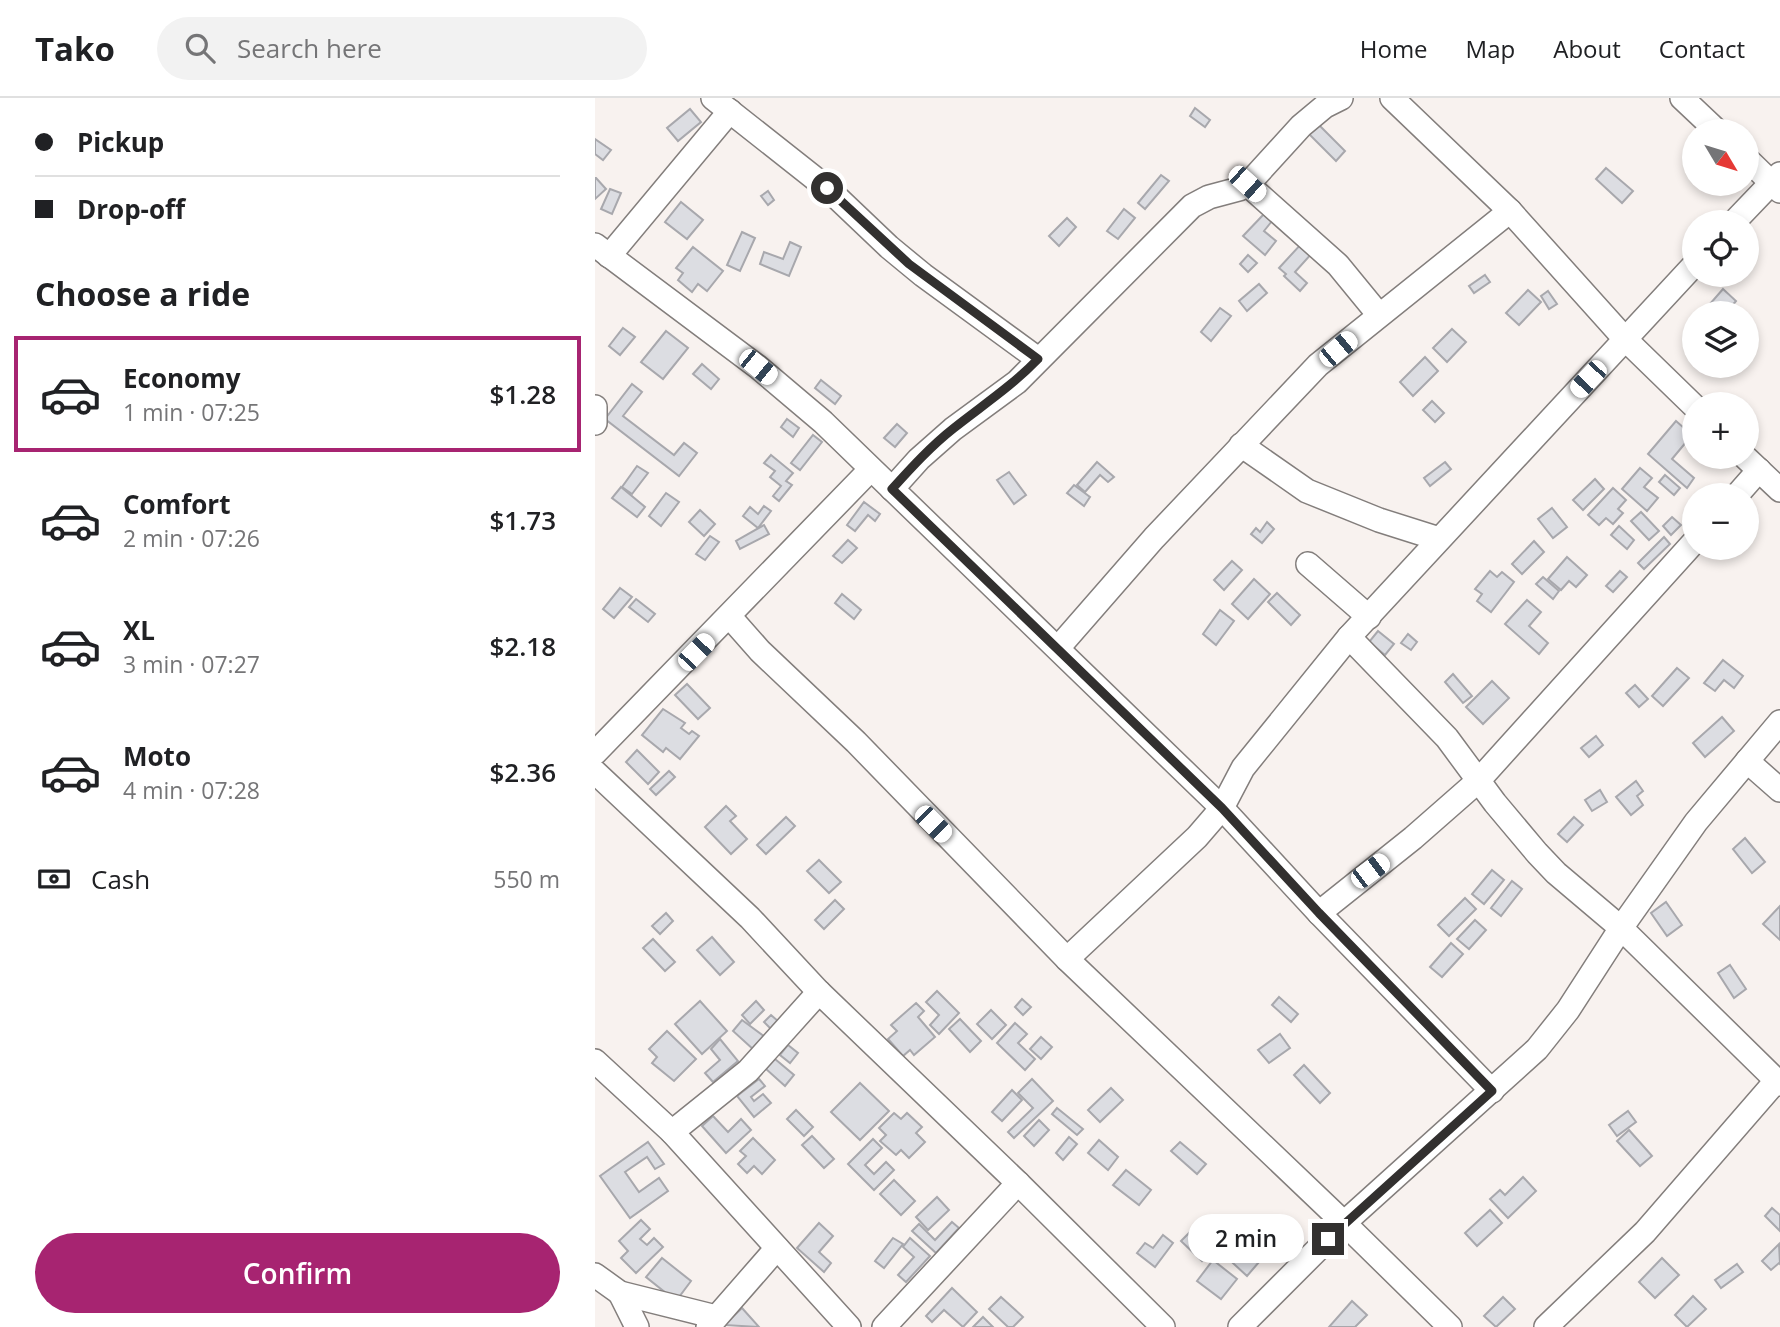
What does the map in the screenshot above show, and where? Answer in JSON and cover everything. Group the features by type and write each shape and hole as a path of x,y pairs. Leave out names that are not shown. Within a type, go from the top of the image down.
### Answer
{"street":[{"path":"892,489 919,459 953,429 1017,382 1192,206 1247,184 1261,173 1301,126 1325,106 1341,98"},
{"path":"1392,98 1510,211 1625,339 1682,395"},
{"path":"1682,98 1704,119"},
{"path":"1038,359 923,275 827,188 722,104 602,250 793,396 871,469 1222,808 1319,913 1492,1091"},
{"path":"1747,210 1777,183 1759,169"},
{"path":"1247,184 1338,265 1379,315"},
{"path":"1058,648 1154,538 1318,365 1510,211"},
{"path":"1067,959 1197,837 1222,808 1243,768 1349,637 1682,278"},
{"path":"595,407 595,423"},
{"path":"1241,445 1307,491 1379,520 1439,539"},
{"path":"595,753 871,469"},
{"path":"1757,469 1780,490"},
{"path":"1319,913 1413,838 1478,781 1682,555"},
{"path":"1308,564 1369,617"},
{"path":"730,617 760,651 856,742 1067,959 1450,1327"},
{"path":"1349,637 1447,738 1510,822 1556,873 1621,928 1778,1083 1645,1232 1546,1327"},
{"path":"1240,1327 1344,1223 1537,1049 1568,1010 1621,928 1696,822 1780,722"},
{"path":"1747,761 1780,790"},
{"path":"595,772 750,918 819,992 1163,1327"},
{"path":"672,1132 748,1071 819,992"},
{"path":"595,1061 672,1132 849,1327"},
{"path":"884,1327 1017,1183"},
{"path":"595,1275 620,1293 712,1322 777,1248"},
{"path":"620,1293 637,1327"}],"building":[{"path":"1195,108 1210,120 1205,127 1190,116"},
{"path":"690,109 701,122 678,141 667,128"},
{"path":"1317,123 1345,151 1336,161 1308,133"},
{"path":"595,139 611,150 603,160 595,154"},
{"path":"1606,168 1633,191 1622,203 1596,179"},
{"path":"1161,175 1169,181 1145,209 1138,203"},
{"path":"595,178 606,189 595,199"},
{"path":"610,189 621,193 612,214 601,209"},
{"path":"768,191 774,200 768,205 761,196"},
{"path":"681,202 703,220 687,239 665,222"},
{"path":"1124,209 1135,218 1118,239 1107,231"},
{"path":"1264,214 1272,221 1264,231 1276,241 1265,255 1243,236"},
{"path":"1067,218 1076,227 1059,246 1049,236"},
{"path":"742,232 755,238 740,271 727,265"},
{"path":"790,242 801,247 789,276 760,264 764,252 783,259"},
{"path":"1302,243 1313,252 1295,272 1307,283 1300,291 1279,268"},
{"path":"693,247 723,271 707,291 698,284 692,292 678,280 683,273 676,268"},
{"path":"1248,255 1257,263 1248,272 1240,264"},
{"path":"1485,275 1490,282 1474,293 1469,286"},
{"path":"1259,284 1267,293 1247,311 1239,301"},
{"path":"1723,289 1736,301 1713,301"},
{"path":"1528,290 1541,302 1519,325 1506,313"},
{"path":"1548,291 1557,304 1549,309 1541,296"},
{"path":"1220,308 1231,316 1211,341 1201,332"},
{"path":"623,328 635,337 620,355 609,346"},
{"path":"1452,329 1466,342 1447,362 1433,348"},
{"path":"666,331 688,348 663,379 641,362"},
{"path":"1425,357 1438,371 1413,396 1400,382"},
{"path":"702,364 719,379 711,389 693,374"},
{"path":"821,380 841,396 835,404 815,388"},
{"path":"632,384 642,392 623,416 674,455 684,443 697,453 679,476 605,419"},
{"path":"1432,401 1444,413 1435,422 1423,410"},
{"path":"787,419 799,428 793,437 781,427"},
{"path":"1676,421 1682,426 1682,447 1672,459 1694,478 1690,483 1682,484 1648,454"},
{"path":"897,424 907,433 895,447 884,438"},
{"path":"813,435 822,442 800,470 791,463"},
{"path":"771,455 793,473 786,481 792,485 779,501 773,496 781,486 770,477 775,471 764,463"},
{"path":"1097,462 1114,477 1108,482 1100,475 1085,492 1077,485"},
{"path":"1445,462 1451,469 1430,486 1424,478"},
{"path":"637,466 648,473 632,494 622,487"},
{"path":"1640,468 1652,478 1644,487 1658,498 1647,511 1622,489"},
{"path":"1009,472 1026,495 1014,504 997,480"},
{"path":"1665,475 1680,488 1674,495 1659,482"},
{"path":"1595,479 1604,489 1583,510 1573,500"},
{"path":"1074,485 1090,497 1084,506 1067,493"},
{"path":"621,487 645,507 637,517 612,498"},
{"path":"1613,488 1626,500 1618,509 1623,513 1613,524 1606,518 1599,525 1588,515"},
{"path":"666,493 679,502 661,526 649,516"},
{"path":"864,502 880,514 875,521 868,515 855,531 847,525"},
{"path":"764,506 771,511 758,528 743,516 750,507 758,514"},
{"path":"1552,508 1567,527 1553,538 1538,519"},
{"path":"700,510 715,524 704,536 689,522"},
{"path":"1641,512 1659,531 1649,540 1631,521"},
{"path":"1672,517 1681,525 1671,535 1663,526"},
{"path":"1267,522 1274,529 1262,543 1251,534 1256,528 1260,532"},
{"path":"764,525 769,534 740,549 736,541"},
{"path":"1619,526 1634,540 1627,549 1611,535"},
{"path":"710,536 719,542 705,560 696,554"},
{"path":"1664,537 1670,544 1644,569 1638,563"},
{"path":"848,540 857,548 842,563 833,556"},
{"path":"1534,541 1544,552 1522,574 1512,564"},
{"path":"1567,557 1587,575 1576,587 1569,581 1561,590 1548,579"},
{"path":"1232,561 1242,570 1224,590 1214,580"},
{"path":"1490,571 1497,577 1502,572 1514,582 1491,612 1477,601 1482,594 1475,589"},
{"path":"1620,571 1627,577 1613,592 1606,586"},
{"path":"1543,577 1559,591 1553,599 1536,584"},
{"path":"1254,579 1270,594 1248,619 1232,604"},
{"path":"620,588 632,597 614,618 603,609"},
{"path":"1277,593 1300,615 1291,625 1268,602"},
{"path":"842,594 861,610 854,619 835,603"},
{"path":"636,599 655,614 648,622 629,607"},
{"path":"1527,600 1541,612 1529,626 1548,643 1539,654 1505,624"},
{"path":"1220,610 1234,621 1216,645 1203,634"},
{"path":"1378,631 1394,644 1385,655 1369,642"},
{"path":"1408,634 1417,642 1411,650 1401,643"},
{"path":"1723,660 1743,676 1734,688 1724,680 1715,691 1704,683"},
{"path":"1677,668 1689,678 1663,706 1652,696"},
{"path":"1453,674 1472,696 1463,703 1445,682"},
{"path":"1492,681 1509,698 1483,724 1466,707"},
{"path":"687,684 710,708 698,719 675,695"},
{"path":"1635,685 1648,699 1639,707 1626,693"},
{"path":"663,709 685,723 681,728 689,734 692,731 699,736 680,759 666,748 663,752 642,735"},
{"path":"1722,717 1734,731 1705,757 1693,743"},
{"path":"1596,736 1603,745 1589,757 1581,748"},
{"path":"637,750 659,772 648,784 626,762"},
{"path":"669,771 675,777 656,795 650,789"},
{"path":"1636,781 1643,791 1637,796 1643,805 1631,815 1616,797"},
{"path":"1600,790 1607,802 1592,811 1585,800"},
{"path":"726,806 736,816 730,821 747,839 731,854 705,827"},
{"path":"786,817 795,826 766,854 757,845"},
{"path":"1574,817 1583,825 1567,842 1558,834"},
{"path":"1745,838 1765,862 1752,873 1733,849"},
{"path":"819,860 841,882 829,893 807,871"},
{"path":"1492,870 1504,880 1484,904 1472,894"},
{"path":"1512,881 1522,889 1501,916 1491,908"},
{"path":"1465,898 1476,909 1449,936 1438,925"},
{"path":"835,900 844,909 824,929 815,920"},
{"path":"1666,902 1682,925 1667,936 1651,913"},
{"path":"1780,906 1780,940 1763,924"},
{"path":"666,913 673,921 660,934 652,926"},
{"path":"1475,920 1486,930 1469,949 1457,939"},
{"path":"712,937 734,962 720,975 697,950"},
{"path":"653,939 675,962 665,971 643,948"},
{"path":"1451,943 1463,954 1442,977 1430,967"},
{"path":"1730,965 1746,989 1734,998 1718,973"},
{"path":"937,991 959,1013 939,1034 930,1025 939,1015 926,1002"},
{"path":"1279,997 1298,1014 1291,1022 1272,1005"},
{"path":"1022,999 1031,1007 1023,1015 1015,1007"},
{"path":"700,1001 727,1031 702,1054 675,1024"},
{"path":"756,1001 764,1010 750,1024 742,1015"},
{"path":"916,1003 924,1011 918,1017 935,1037 914,1055 910,1050 903,1056 888,1039 897,1031 891,1025"},
{"path":"991,1010 1006,1025 992,1039 977,1024"},
{"path":"771,1015 779,1022 772,1030 764,1022"},
{"path":"960,1019 981,1041 970,1052 949,1029"},
{"path":"742,1020 765,1037 754,1050 733,1031"},
{"path":"1015,1023 1027,1034 1018,1043 1035,1059 1025,1070 997,1043"},
{"path":"667,1031 696,1059 674,1081 652,1063 657,1057 649,1049"},
{"path":"1280,1034 1290,1048 1269,1063 1258,1050"},
{"path":"1041,1037 1052,1047 1041,1059 1030,1049"},
{"path":"720,1039 738,1061 713,1082 705,1073 720,1060 711,1049"},
{"path":"788,1045 798,1053 790,1063 780,1055"},
{"path":"775,1059 794,1075 785,1086 766,1069"},
{"path":"1304,1065 1330,1093 1320,1103 1294,1075"},
{"path":"759,1079 765,1086 751,1097 754,1101 763,1094 771,1103 754,1117 737,1096"},
{"path":"1032,1079 1053,1101 1014,1138 1008,1132 1033,1108 1018,1093"},
{"path":"860,1083 889,1111 860,1140 831,1112"},
{"path":"1111,1088 1123,1100 1100,1122 1088,1110"},
{"path":"1012,1090 1022,1100 1002,1121 992,1112"},
{"path":"1057,1108 1083,1129 1077,1135 1052,1114"},
{"path":"796,1110 813,1127 804,1136 787,1119"},
{"path":"1628,1111 1636,1122 1617,1136 1609,1125"},
{"path":"894,1113 901,1119 907,1113 922,1127 916,1133 925,1142 909,1158 901,1150 896,1155 880,1141 886,1135 879,1128"},
{"path":"713,1116 728,1132 741,1119 751,1130 726,1153 702,1126"},
{"path":"1039,1120 1049,1130 1034,1146 1024,1136"},
{"path":"1629,1130 1652,1156 1640,1166 1617,1141"},
{"path":"812,1136 834,1159 824,1168 802,1145"},
{"path":"1069,1137 1077,1144 1063,1160 1056,1153"},
{"path":"753,1138 775,1160 762,1174 754,1166 747,1173 738,1164 746,1156 740,1151"},
{"path":"873,1139 882,1148 865,1165 874,1174 886,1162 894,1170 874,1190 848,1164"},
{"path":"1099,1140 1118,1157 1108,1170 1088,1153"},
{"path":"648,1142 664,1164 655,1169 647,1157 625,1172 639,1192 659,1178 668,1191 630,1218 600,1176"},
{"path":"1180,1142 1206,1164 1197,1174 1171,1151"},
{"path":"1126,1170 1151,1190 1139,1205 1113,1185"},
{"path":"1523,1177 1536,1191 1508,1218 1490,1199 1500,1190 1505,1195"},
{"path":"894,1180 915,1201 901,1215 880,1194"},
{"path":"937,1197 949,1210 928,1230 916,1217"},
{"path":"1772,1208 1780,1215 1780,1231 1765,1216"},
{"path":"1490,1210 1502,1223 1477,1246 1465,1233"},
{"path":"641,1220 650,1229 640,1239 647,1245 654,1238 663,1247 636,1273 621,1258 628,1251 619,1241"},
{"path":"952,1222 959,1228 936,1253 912,1231 919,1224 935,1240"},
{"path":"819,1223 833,1236 819,1252 831,1263 824,1272 797,1248"},
{"path":"1192,1230 1213,1250 1202,1261 1181,1241"},
{"path":"1163,1235 1173,1243 1155,1267 1137,1253 1145,1243 1153,1248"},
{"path":"893,1238 903,1244 884,1268 875,1261"},
{"path":"910,1238 930,1256 906,1282 898,1275 914,1257 903,1247"},
{"path":"1234,1240 1259,1262 1247,1276 1222,1253"},
{"path":"1779,1244 1780,1264 1771,1270 1762,1261"},
{"path":"662,1258 691,1281 676,1301 646,1277"},
{"path":"1662,1258 1679,1275 1655,1298 1639,1282"},
{"path":"1213,1260 1237,1279 1221,1299 1197,1281"},
{"path":"1737,1264 1743,1272 1721,1288 1715,1280"},
{"path":"952,1288 977,1312 963,1327 944,1310 932,1322 926,1316"},
{"path":"1693,1296 1706,1309 1687,1327 1675,1315"},
{"path":"1001,1297 1023,1317 1013,1327 1008,1327 989,1309"},
{"path":"1503,1297 1515,1309 1496,1327 1484,1316"},
{"path":"1352,1301 1367,1315 1355,1327 1329,1327"},
{"path":"742,1308 759,1327 724,1325"},
{"path":"983,1317 993,1327 973,1327"}],"route":[{"path":"827,188 909,264 1038,359 1017,382 953,429 919,459 892,489 1222,808 1381,978 1492,1091 1328,1239"}]}
